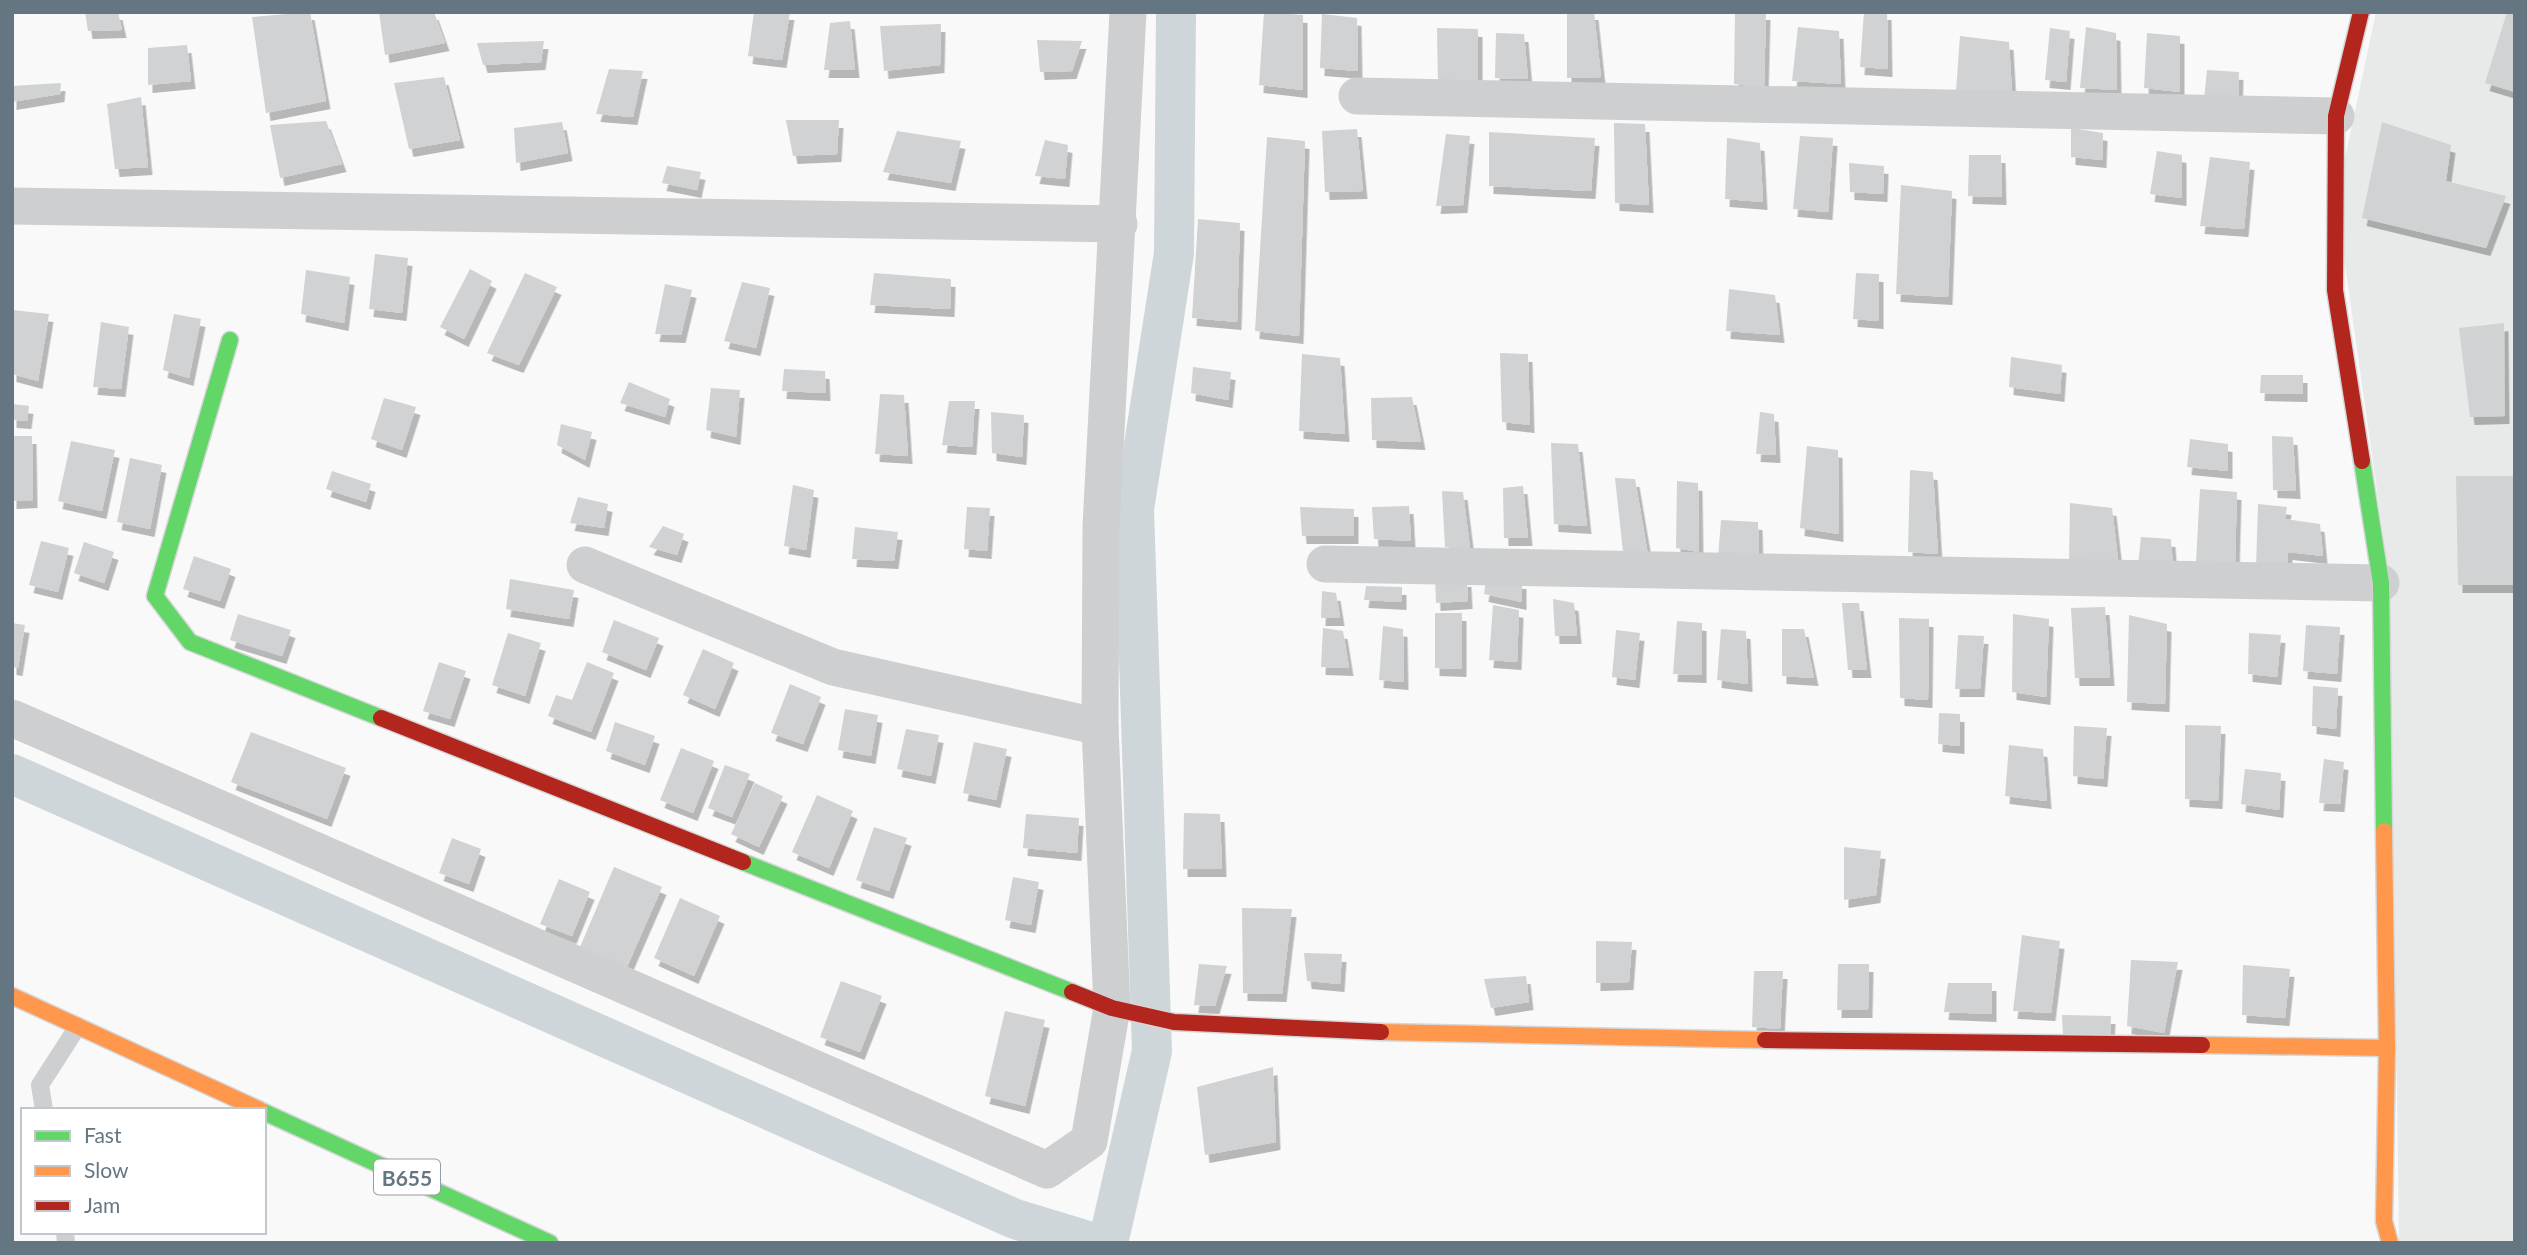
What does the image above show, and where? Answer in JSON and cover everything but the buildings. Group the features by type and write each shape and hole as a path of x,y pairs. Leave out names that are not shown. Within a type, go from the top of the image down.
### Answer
{"street":[{"path":"12,718 1047,1170 1089,1141 1121,1010 1100,727 1101,526 1119,224 1128,12"},
{"path":"2361,12 2336,116 2335,290 2381,583 2387,1048 2384,1221 2390,1243"},
{"path":"1357,96 2336,116"},
{"path":"12,206 1119,224"},
{"path":"230,340 155,596 190,642 1121,1010 1174,1022 1432,1035 2387,1048"},
{"path":"1325,564 2381,583"},
{"path":"584,565 833,667 1100,727"},
{"name":"B655","path":"18,1005 78,1027 255,1108"},
{"name":"B655","path":"266,1113 550,1243"}],"lane":[{"path":"44,1108 40,1085 78,1027"}],"shaded area":[{"path":"2376,12 2515,12 2515,1243 2399,1243 2390,582 2336,201"}],"waterway":[{"path":"1108,1243 1152,1051 1134,509 1174,253 1176,12"},
{"path":"12,774 1015,1219 1094,1243"}],"traffic: fast":[{"path":"230,340 155,596 190,642 381,718"},
{"path":"2362,461 2381,583 2384,831"},
{"path":"743,862 1072,992"},
{"path":"266,1113 550,1243"}],"traffic: slow":[{"path":"2384,831 2387,1048 2384,1221 2390,1243"},
{"path":"12,996 256,1108"},
{"path":"1381,1032 1765,1040"},
{"path":"2202,1045 2387,1048"}],"traffic: jam":[{"path":"2361,12 2336,116 2335,290 2362,461"},
{"path":"381,718 743,862"},
{"path":"1072,992 1112,1008 1174,1022 1381,1032"},
{"path":"1765,1040 2202,1045"}]}
